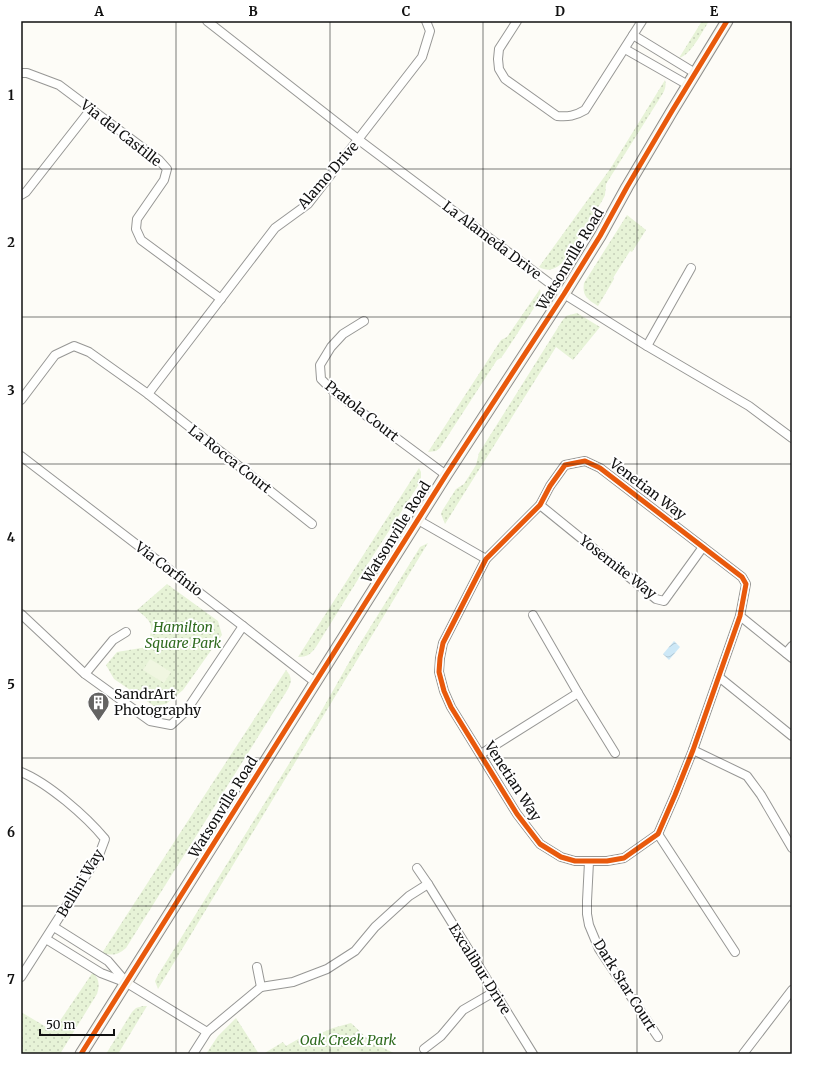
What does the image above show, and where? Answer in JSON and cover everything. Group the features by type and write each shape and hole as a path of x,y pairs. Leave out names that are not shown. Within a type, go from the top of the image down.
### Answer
{"main road":[{"name":"Watsonville Road","path":"81,1054 446,475 564,294 600,236 626,187 727,21"}],"street":[{"name":"La Alameda Drive","path":"207,21 359,140 564,294 647,346 749,406 792,438"},
{"name":"Alamo Drive","path":"148,394 275,228 308,204 422,57 430,31 426,21"},
{"path":"517,21 499,49 499,69 506,79 557,116 567,117 577,115 585,110 642,21"},
{"path":"633,35 695,73"},
{"path":"625,48 688,85"},
{"name":"Via del Castille","path":"21,73 27,73 58,85 159,160 167,169 164,180 137,219 136,229 140,240 220,299"},
{"path":"21,195 26,192 91,109"},
{"path":"647,346 691,268"},
{"name":"Pratola Court","path":"364,321 343,334 331,347 320,365 322,379 333,391 446,475"},
{"name":"La Rocca Court","path":"21,400 55,355 74,346 89,352 148,394 312,524"},
{"name":"Via Corfinio","path":"21,456 316,682"},
{"name":"Venetian Way","path":"585,461 600,468 742,577 746,584 740,616 719,677 693,750 658,834 624,858 607,861 575,861 561,858 540,844 518,814 452,707 444,691 439,672 443,643 486,559 540,505 550,486 565,465 585,461"},
{"name":"Yosemite Way","path":"540,505 656,599 664,601 703,547"},
{"path":"418,520 486,559"},
{"path":"21,614 86,674 150,721 171,725 186,711 243,626"},
{"path":"533,615 578,693 615,752"},
{"path":"740,616 789,656 792,646"},
{"path":"86,674 113,640 126,632"},
{"path":"719,677 792,736"},
{"path":"481,754 578,693"},
{"path":"693,750 747,776 761,795 792,848"},
{"name":"Bellini Way","path":"21,772 34,778 78,811 105,839 99,855 21,977"},
{"path":"658,834 735,952"},
{"name":"Dark Star Court","path":"589,862 586,914 589,925 599,949 658,1037"},
{"name":"Excalibur Drive","path":"417,868 533,1054"},
{"path":"193,1054 207,1032 261,987 293,982 327,969 355,951 375,926 409,896 428,884"},
{"path":"54,927 108,961 127,983"},
{"path":"46,939 101,972 127,983 207,1032"},
{"path":"257,967 261,987"},
{"path":"743,1054 792,990"},
{"path":"424,1049 441,1036 463,1010 494,992"}],"green space":[{"path":"702,21 709,21 692,48 679,58"},
{"path":"665,80 666,83 663,94 606,184 605,195 602,201 562,263 551,270 539,267 610,169"},
{"path":"627,215 646,230 632,252 630,251 598,306 586,297 584,283"},
{"path":"540,289 541,297 506,351 501,358 497,360 440,448 436,451 428,452 501,340 507,337"},
{"path":"577,313 600,327 573,360 556,347 445,524 441,514 442,511 456,489 464,484 476,465 479,453 562,321 566,316"},
{"path":"419,468 421,472 421,481 316,647 308,655 298,657"},
{"path":"428,543 158,989 155,981 158,975 318,717 356,650 420,547"},
{"name":"Hamilton Square Park","path":"167,584 218,621 222,635 183,690 166,704 154,706 114,679 106,665 117,652 147,647 151,630 150,622 137,610"},
{"path":"150,659 171,672 164,683 143,670"},
{"path":"286,670 291,679 288,689 126,948 115,954 102,953"},
{"path":"93,972 97,977 98,982 97,994 60,1054 21,1054 21,1012 53,1031"},
{"path":"147,1006 118,1054 106,1054 132,1012 136,1008"},
{"name":"Oak Creek Park","path":"236,1018 259,1054 206,1054 218,1036"},
{"name":"Oak Creek Park","path":"351,1023 371,1042 396,1054 263,1054 283,1042 286,1046 307,1034 309,1038 333,1028"},
{"path":"346,1042 364,1054 338,1054"}],"water":[{"path":"674,641 680,647 669,660 663,654"}],"cycle path":[{"path":"81,1054 446,475 564,294 727,21"},
{"path":"585,461 600,468 742,577 746,584 740,616 693,750 658,834 624,858 607,861 575,861 561,857 540,844 517,814 451,707 444,691 439,672 443,643 486,559 540,505 550,486 565,465 585,461"}],"place":[{"name":"SandrArt Photography","path":"98,722"}]}
